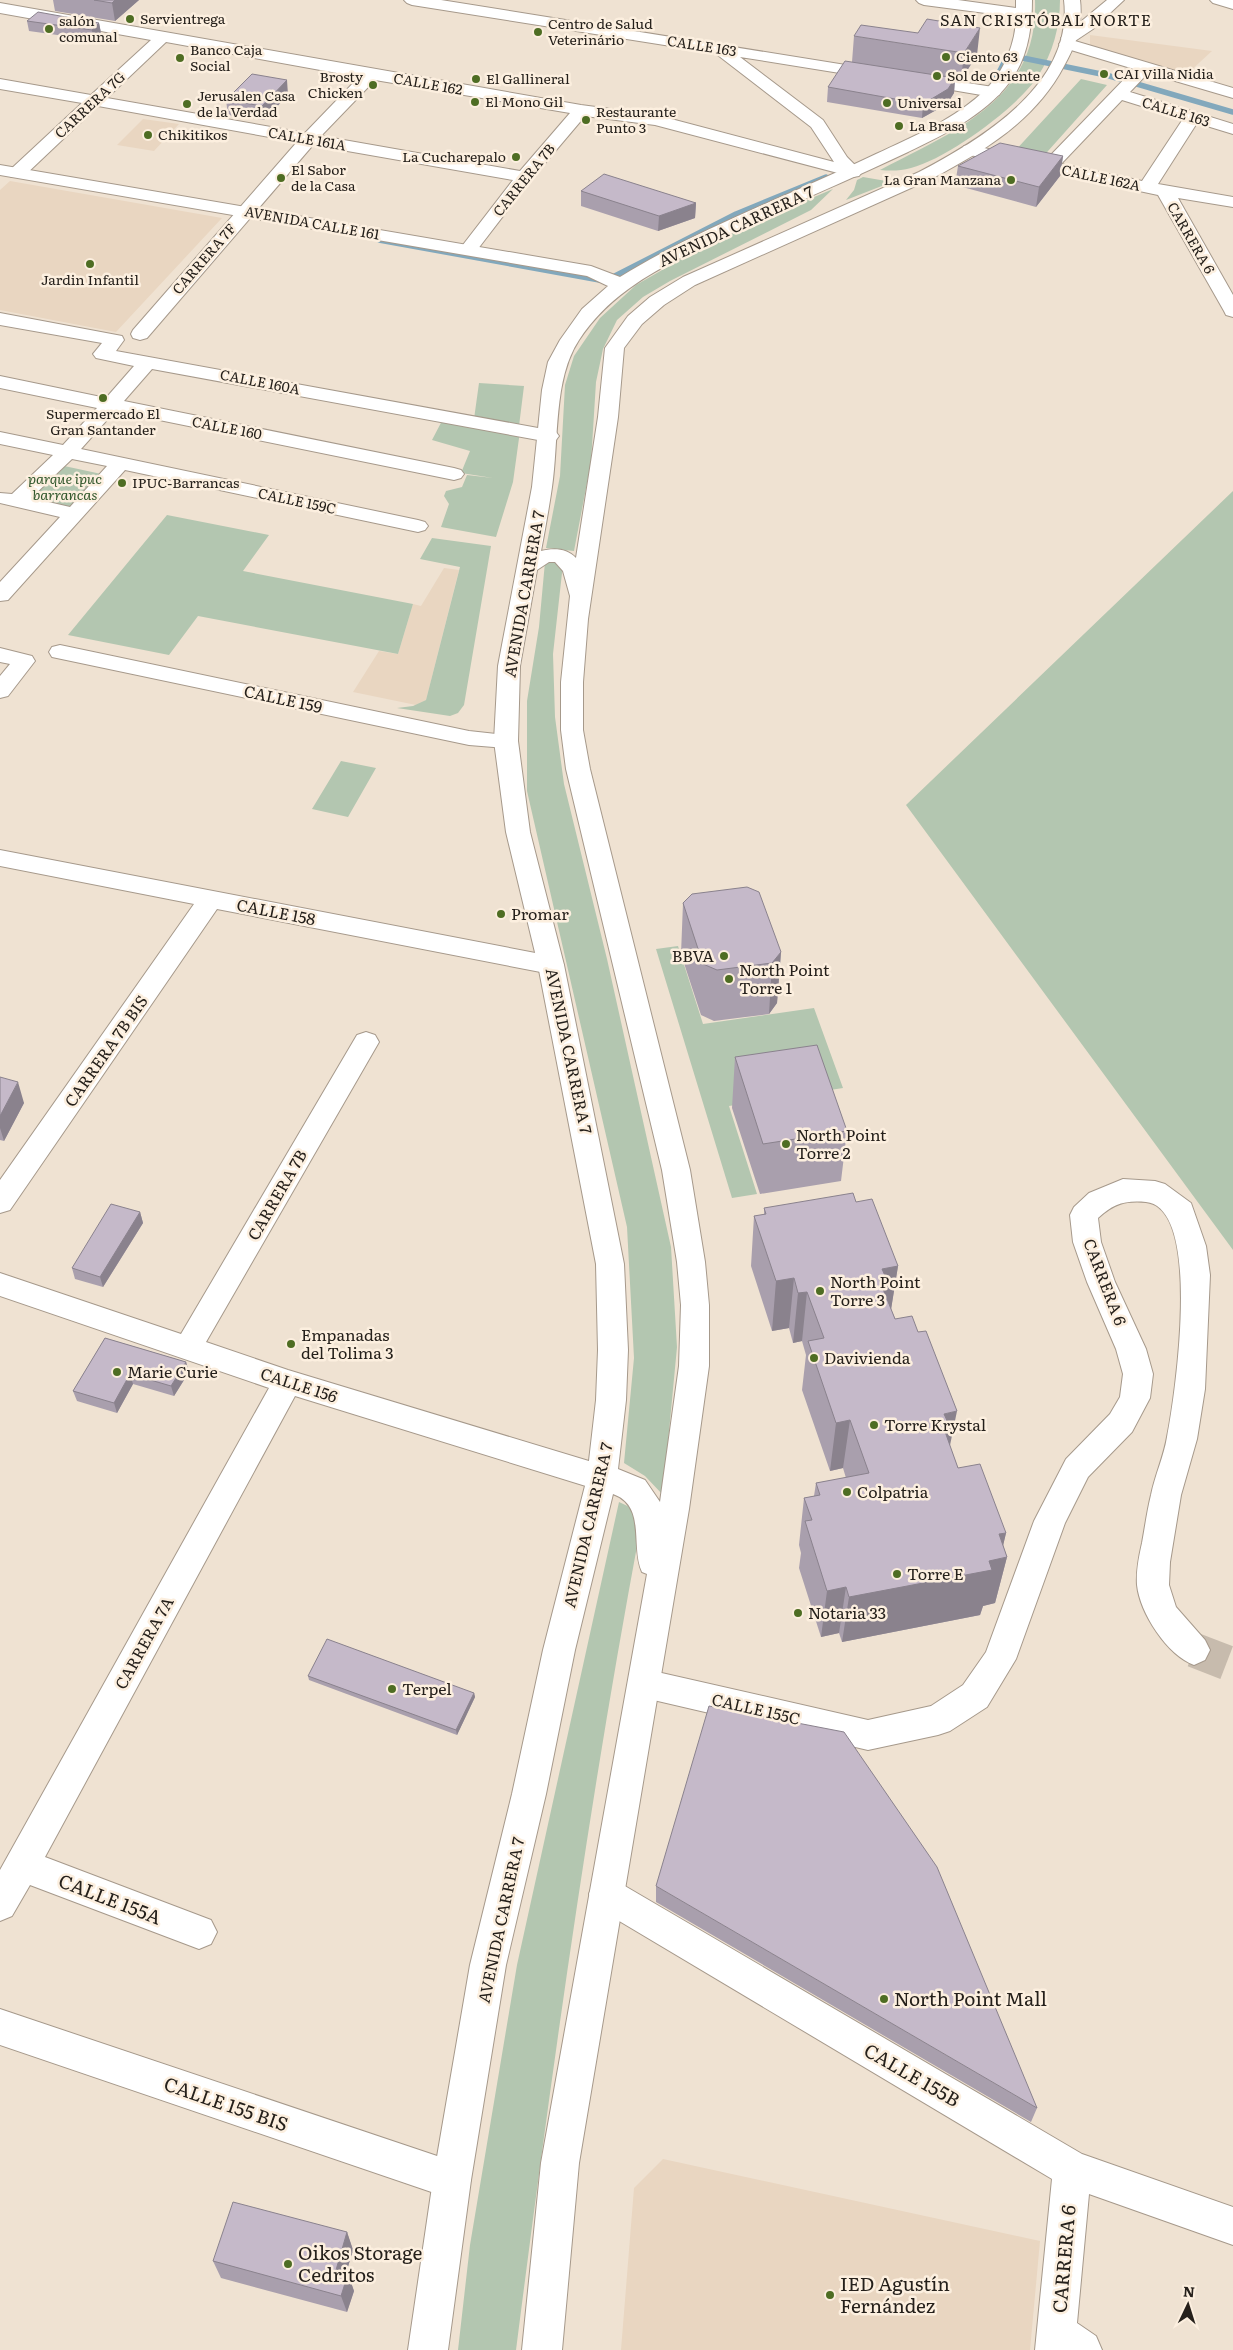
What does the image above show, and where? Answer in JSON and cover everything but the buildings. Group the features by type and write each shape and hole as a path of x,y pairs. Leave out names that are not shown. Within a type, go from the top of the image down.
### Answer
{"street":[{"name":"CALLE 163","path":"412,0 993,92"},
{"path":"924,0 1024,7"},
{"name":"AVENIDA CARRERA 7","path":"542,2350 560,2163 674,1509 694,1366 696,1305 676,1170 591,828 578,769 572,730 570,698 580,603 608,417 611,372 616,348 635,320 657,301 689,281 920,178 998,132 1030,105 1052,76 1068,41 1072,24 1072,0"},
{"path":"1068,41 1116,0"},
{"path":"1218,0 1233,4"},
{"name":"AVENIDA CARRERA 7","path":"428,2350 452,2180 488,1965 529,1794 559,1650 602,1478 612,1400 613,1350 610,1264 551,965 518,832 506,740 509,666 528,568 549,436 552,390 558,362 570,340 589,313 620,285 690,244 853,172 936,132 962,116 993,92 1008,73 1024,26 1024,7"},
{"name":"CALLE 162","path":"0,8 581,110 656,120 853,172 920,178"},
{"name":"CARRERA 7G","path":"17,173 101,102 169,38"},
{"path":"1068,41 1144,68 1233,93"},
{"path":"719,48 811,118 825,134 840,160 853,172 837,201 782,238"},
{"path":"1048,166 1144,68"},
{"name":"CARRERA 7F","path":"140,334 308,139 371,74"},
{"name":"CALLE 161A","path":"0,84 524,177"},
{"name":"CALLE 163","path":"1118,94 1233,129"},
{"name":"CARRERA 7B","path":"468,250 524,177 581,110"},
{"path":"1147,187 1193,117"},
{"name":"CALLE 162A","path":"970,150 1165,191 1228,202"},
{"name":"AVENIDA CALLE 161","path":"17,173 591,271 609,278 620,285"},
{"path":"1228,202 1233,185"},
{"name":"CARRERA 6","path":"1165,191 1233,311"},
{"name":"CALLE 160A","path":"0,319 115,340 103,354 549,436"},
{"path":"8,499 68,452 148,362"},
{"name":"CALLE 160","path":"0,382 454,474"},
{"name":"CALLE 159C","path":"0,438 418,526"},
{"path":"0,595 119,464"},
{"path":"8,499 75,514"},
{"path":"528,568 540,558 550,555 561,555 568,559 575,573 580,603"},
{"path":"0,563 25,569"},
{"name":"CALLE 159","path":"60,652 463,737 506,740"},
{"path":"0,655 24,661 0,691"},
{"name":"CALLE 158","path":"0,858 551,965"},
{"name":"CARRERA 7B BIS","path":"0,1202 211,899"},
{"name":"CARRERA 7B","path":"187,1349 366,1042"},
{"name":"CARRERA 6","path":"868,1735 938,1720 975,1696 1000,1659 1050,1522 1076,1468 1121,1423 1135,1398 1138,1374 1131,1349 1101,1282 1087,1242 1084,1215 1099,1201 1123,1190 1155,1192 1181,1211 1192,1246 1196,1275 1190,1389 1182,1438 1166,1495 1154,1562 1153,1585 1162,1614 1194,1650"},
{"name":"CALLE 156","path":"0,1284 288,1382 627,1485 642,1497 650,1516 653,1554 652,1631"},
{"name":"CARRERA 7A","path":"0,1904 288,1382"},
{"name":"CALLE 155C","path":"644,1684 868,1735"},
{"name":"CALLE 155A","path":"22,1865 199,1932"},
{"name":"CALLE 155B","path":"606,1894 655,1925 1072,2169 1233,2226"},
{"name":"CALLE 155 BIS","path":"0,2027 452,2180"},
{"name":"CARRERA 6","path":"1065,2344 1072,2169"}],"shaded area":[{"path":"1090,35 1212,51 1187,74 1090,45"},
{"name":"Chikitikos","path":"143,119 179,124 154,151 117,145"},
{"name":"Jardin Infantil","path":"10,181 222,218 116,332 0,310 0,190"},
{"path":"444,568 459,570 426,700 416,705 353,692 379,651 398,654 413,604 421,606"},
{"name":"IED Agustín Fernández","path":"663,2159 1040,2241 1030,2350 621,2350 634,2188"}],"green space":[{"path":"1035,0 1060,0 1060,10 1052,49 1038,76 1028,89 998,117 944,154 903,170 880,170 963,125 987,108 1007,87 1023,63 1033,34"},
{"path":"1081,79 1107,85 1040,160 1013,153"},
{"path":"863,177 892,182 846,200 854,190 857,180"},
{"path":"833,189 811,210 670,281 643,297 617,320 603,349 596,382 591,462 574,551 546,548 560,476 565,385 574,356 600,318 636,285 690,254 737,230"},
{"path":"479,383 524,386 519,426 474,419"},
{"path":"444,417 520,431 513,482 496,537 441,527 449,504 444,496 446,491 462,487 467,475 493,478 461,473 470,451 432,440"},
{"name":"parque ipuc barrancas","path":"55,464 106,475 78,510 24,499"},
{"path":"1233,491 1233,1250 906,805"},
{"path":"167,515 269,535 243,571 413,604 398,654 198,616 169,655 68,635"},
{"path":"432,538 491,546 464,705 458,713 450,716 397,708 413,706 426,700 460,567 420,559"},
{"path":"555,560 563,564 553,654 555,717 564,784 607,959 671,1247 677,1347 663,1495 645,1476 624,1463 634,1358 627,1227 527,791 527,701 539,627 545,562"},
{"path":"341,761 376,768 348,817 312,809"},
{"path":"678,946 703,1024 814,1008 843,1088 729,1106 757,1194 732,1198 656,949"},
{"path":"619,1502 636,1510 640,1530 604,1734 572,1939 516,2350 458,2350 470,2245 517,1965"}],"waterway":[{"path":"992,86 1008,55 1106,75 1233,112"},
{"path":"379,240 605,281 736,214 826,177"}],"tunnel":[{"path":"1194,1650 1233,1665"}],"place":[{"name":"Servientrega","path":"130,19"},
{"name":"salón comunal","path":"49,29"},
{"name":"Centro de Salud Veterinário","path":"538,32"},
{"name":"Ciento 63","path":"946,57"},
{"name":"Banco Caja Social","path":"180,58"},
{"name":"CAI Villa Nidia","path":"1104,74"},
{"name":"Sol de Oriente","path":"937,76"},
{"name":"El Gallineral","path":"476,79"},
{"name":"Brosty Chicken","path":"373,85"},
{"name":"El Mono Gil","path":"475,102"},
{"name":"Universal","path":"887,103"},
{"name":"Jerusalen Casa de la Verdad","path":"187,104"},
{"name":"Restaurante Punto 3","path":"586,120"},
{"name":"La Brasa","path":"899,126"},
{"name":"Chikitikos","path":"148,135"},
{"name":"La Cucharepalo","path":"516,157"},
{"name":"El Sabor de la Casa","path":"281,178"},
{"name":"La Gran Manzana","path":"1011,180"},
{"name":"Jardin Infantil","path":"90,264"},
{"name":"Supermercado El Gran Santander","path":"103,398"},
{"name":"IPUC-Barrancas","path":"122,483"},
{"name":"Promar","path":"501,914"},
{"name":"BBVA","path":"724,956"},
{"name":"North Point Torre 1","path":"729,979"},
{"name":"North Point Torre 2","path":"786,1144"},
{"name":"North Point Torre 3","path":"820,1291"},
{"name":"Empanadas del Tolima 3","path":"291,1344"},
{"name":"Davivienda","path":"814,1358"},
{"name":"Marie Curie","path":"117,1372"},
{"name":"Torre Krystal","path":"874,1425"},
{"name":"Colpatria","path":"847,1492"},
{"name":"Torre E","path":"897,1574"},
{"name":"Notaria 33","path":"798,1613"},
{"name":"Terpel","path":"392,1689"},
{"name":"North Point Mall","path":"884,1999"},
{"name":"Oikos Storage Cedritos","path":"288,2264"},
{"name":"IED Agustín Fernández","path":"830,2295"}],"district":[{"name":"SAN CRISTÓBAL NORTE","path":"1046,20"}]}
